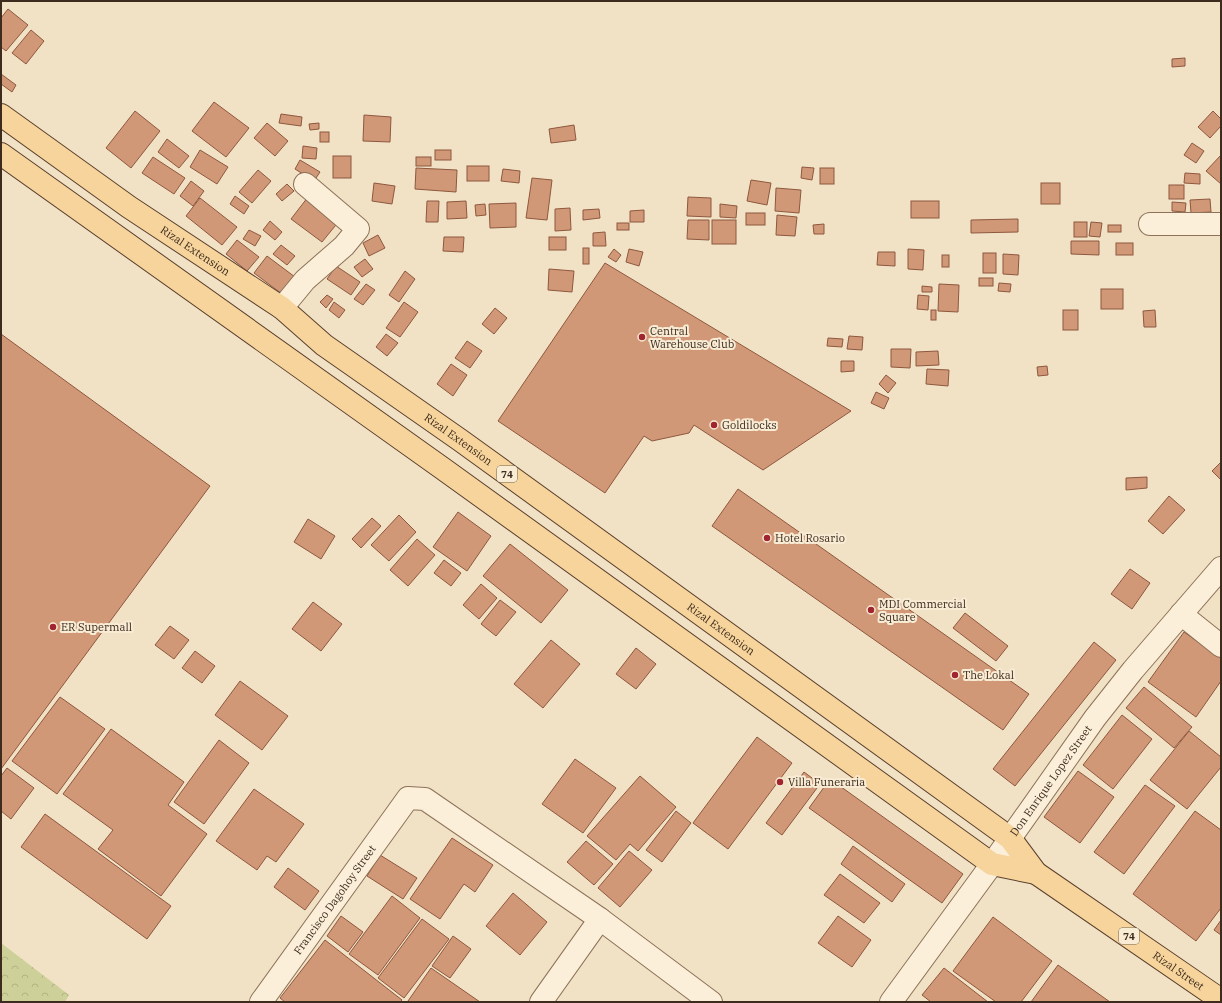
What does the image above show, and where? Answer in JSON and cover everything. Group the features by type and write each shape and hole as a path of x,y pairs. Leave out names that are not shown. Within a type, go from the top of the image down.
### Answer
{"main road":[{"name":"Rizal Extension","path":"1,115 129,207 282,308 324,345 466,444 1010,838"},
{"name":"74","path":"1,154 442,468 992,864"},
{"name":"Rizal Street","path":"1010,838 1036,873 1221,1000"},
{"name":"Rizal Street","path":"992,864 1036,873"}],"street":[{"path":"282,308 305,280 344,246 358,229 305,184"},
{"path":"1150,224 1221,224"},
{"name":"Don Enrique Lopez Street","path":"891,1002 992,864 1095,718 1133,670 1221,568"},
{"path":"1181,614 1221,646"},
{"name":"Francisco Dagohoy Street","path":"261,1002 408,798 425,799 600,919"},
{"path":"542,1002 600,919 711,1002"}],"green space":[{"path":"1,943 69,995 65,1002 1,1002"}],"building":[{"path":"8,9 28,25 6,51 1,47 1,18"},
{"path":"31,30 44,41 26,64 12,53"},
{"path":"1185,58 1185,66 1172,67 1172,59"},
{"path":"1,74 16,85 12,92 1,84"},
{"path":"214,102 249,128 226,157 192,131"},
{"path":"135,111 160,131 131,168 106,148"},
{"path":"1213,111 1221,119 1221,126 1210,138 1198,127"},
{"path":"281,114 302,117 301,126 279,123"},
{"path":"364,115 391,117 390,142 363,141"},
{"path":"267,123 288,141 275,156 254,138"},
{"path":"319,123 319,129 310,130 309,124"},
{"path":"574,125 576,140 551,143 549,129"},
{"path":"320,132 329,132 329,142 320,142"},
{"path":"167,139 189,156 179,168 158,152"},
{"path":"1192,143 1204,151 1196,163 1184,155"},
{"path":"303,146 317,148 316,159 302,158"},
{"path":"200,150 228,167 217,184 190,167"},
{"path":"435,150 451,150 451,160 435,160"},
{"path":"1221,155 1221,184 1206,171"},
{"path":"333,156 351,156 351,178 333,178"},
{"path":"153,157 185,178 174,194 142,173"},
{"path":"416,157 431,157 431,166 416,166"},
{"path":"300,160 320,172 314,181 295,169"},
{"path":"467,166 489,166 489,181 467,181"},
{"path":"802,167 814,168 812,180 801,178"},
{"path":"416,168 457,170 456,192 415,189"},
{"path":"820,168 834,168 834,184 820,184"},
{"path":"503,169 520,171 519,183 501,181"},
{"path":"258,170 271,181 252,203 239,192"},
{"path":"1185,173 1200,174 1200,184 1184,183"},
{"path":"532,178 552,180 547,220 526,218"},
{"path":"751,180 771,183 767,205 747,201"},
{"path":"191,181 204,191 193,206 180,196"},
{"path":"374,183 395,186 392,204 372,201"},
{"path":"1041,183 1060,183 1060,204 1041,204"},
{"path":"287,184 294,191 282,201 276,194"},
{"path":"1169,185 1184,185 1184,199 1169,199"},
{"path":"776,188 801,190 799,213 775,211"},
{"path":"235,196 249,206 244,214 230,204"},
{"path":"308,197 340,220 322,242 291,219"},
{"path":"688,197 711,198 711,217 687,216"},
{"path":"200,198 237,227 222,245 186,216"},
{"path":"1210,199 1211,212 1191,213 1190,200"},
{"path":"427,201 439,201 438,222 426,222"},
{"path":"466,201 467,218 447,219 447,202"},
{"path":"911,201 939,201 939,218 911,218"},
{"path":"1172,202 1186,203 1185,212 1172,211"},
{"path":"516,203 516,227 490,228 489,204"},
{"path":"485,204 486,215 476,216 475,205"},
{"path":"720,204 737,206 736,218 720,217"},
{"path":"570,208 571,230 555,231 555,209"},
{"path":"599,209 600,218 583,220 583,210"},
{"path":"644,210 644,222 630,222 630,211"},
{"path":"746,213 765,213 765,225 746,225"},
{"path":"777,215 797,217 795,236 776,235"},
{"path":"1018,219 1018,232 971,233 971,220"},
{"path":"688,220 709,220 709,240 687,239"},
{"path":"712,220 736,220 736,244 712,244"},
{"path":"270,221 282,232 275,240 263,230"},
{"path":"1074,222 1087,222 1087,237 1074,237"},
{"path":"1091,222 1102,223 1100,237 1089,236"},
{"path":"617,223 629,223 629,230 617,230"},
{"path":"824,224 824,234 814,234 813,225"},
{"path":"1108,225 1121,225 1121,232 1108,232"},
{"path":"249,230 261,236 255,246 243,239"},
{"path":"605,232 606,246 593,246 593,233"},
{"path":"378,235 385,248 369,256 363,243"},
{"path":"444,237 464,237 463,252 443,251"},
{"path":"549,237 566,237 566,250 549,250"},
{"path":"237,240 259,257 247,271 226,254"},
{"path":"1071,241 1099,241 1099,255 1071,254"},
{"path":"1116,243 1133,243 1133,255 1116,255"},
{"path":"281,245 295,256 287,265 273,254"},
{"path":"583,248 589,248 589,264 583,264"},
{"path":"614,249 621,255 616,262 608,257"},
{"path":"629,249 643,252 639,266 626,262"},
{"path":"908,249 924,250 923,270 908,269"},
{"path":"878,252 895,252 895,266 877,265"},
{"path":"983,253 996,253 996,273 983,273"},
{"path":"1003,254 1019,255 1018,275 1003,274"},
{"path":"942,255 949,255 949,267 942,267"},
{"path":"267,256 295,277 282,294 254,273"},
{"path":"365,259 373,269 362,277 354,267"},
{"name":"Central Warehouse Club","path":"605,263 851,411 763,470 694,425 689,433 652,441 644,436 605,493 498,421"},
{"path":"336,266 360,282 351,295 327,279"},
{"path":"549,269 574,271 572,292 548,290"},
{"path":"405,271 415,279 399,302 389,295"},
{"path":"979,278 993,278 993,286 979,286"},
{"path":"999,283 1011,284 1010,292 998,291"},
{"path":"366,284 375,290 363,305 354,299"},
{"path":"939,284 959,285 958,312 938,311"},
{"path":"922,286 932,287 932,292 922,292"},
{"path":"1101,289 1123,289 1123,309 1101,309"},
{"path":"327,295 333,299 326,308 320,302"},
{"path":"918,295 929,296 928,310 917,309"},
{"path":"334,302 345,310 339,318 329,310"},
{"path":"404,302 418,312 400,337 386,328"},
{"path":"495,308 507,318 494,334 482,324"},
{"path":"931,310 936,310 936,320 931,320"},
{"path":"1063,310 1078,310 1078,330 1063,330"},
{"path":"1155,310 1156,327 1144,327 1143,311"},
{"name":"ER Supermall","path":"1,334 210,486 1,769"},
{"path":"386,334 398,343 387,356 376,347"},
{"path":"849,336 863,337 862,350 847,349"},
{"path":"828,338 843,339 842,347 827,346"},
{"path":"467,341 482,351 470,368 455,358"},
{"path":"891,349 911,349 910,368 891,367"},
{"path":"938,351 939,365 916,366 916,352"},
{"path":"841,361 854,361 854,371 841,372"},
{"path":"451,364 467,375 453,396 437,384"},
{"path":"1047,366 1048,375 1038,376 1037,367"},
{"path":"927,369 949,370 948,386 926,384"},
{"path":"886,375 896,383 888,393 879,384"},
{"path":"876,392 889,398 884,409 871,403"},
{"path":"1221,462 1221,480 1212,471"},
{"path":"1147,477 1147,488 1126,490 1126,478"},
{"name":"MDI Commercial Square","path":"738,489 1029,694 1003,730 712,526"},
{"path":"1169,496 1185,510 1163,534 1148,521"},
{"path":"458,512 491,536 467,571 433,547"},
{"path":"399,515 416,532 389,561 371,545"},
{"path":"372,518 381,526 361,548 352,539"},
{"path":"308,519 335,536 321,559 294,542"},
{"path":"417,539 435,555 408,586 390,570"},
{"path":"510,544 568,590 541,623 483,576"},
{"path":"444,560 461,573 451,586 434,573"},
{"path":"1130,569 1150,583 1132,609 1111,594"},
{"path":"481,584 497,598 479,619 463,605"},
{"path":"500,600 516,612 496,636 481,624"},
{"path":"313,602 342,624 321,651 292,629"},
{"path":"965,613 1008,646 996,661 953,628"},
{"path":"170,626 189,640 174,659 155,645"},
{"path":"1184,632 1221,658 1221,681 1196,717 1148,682"},
{"path":"551,640 580,664 543,708 514,684"},
{"path":"1094,642 1116,660 1015,786 993,769"},
{"path":"636,648 656,664 636,689 616,674"},
{"path":"195,651 215,666 202,683 182,668"},
{"path":"240,681 288,716 262,750 215,715"},
{"path":"1144,687 1192,727 1174,748 1126,708"},
{"path":"60,697 105,729 57,794 12,761"},
{"path":"1122,715 1152,739 1113,789 1083,765"},
{"path":"111,729 184,782 168,805 207,834 161,896 98,849 113,830 63,794"},
{"path":"1189,731 1221,757 1221,767 1187,809 1150,780"},
{"path":"757,737 792,763 728,849 693,823"},
{"path":"219,740 249,763 204,824 174,802"},
{"path":"575,759 616,788 583,833 542,804"},
{"path":"7,768 34,788 11,819 1,811 1,776"},
{"path":"1078,771 1114,797 1080,843 1044,817"},
{"path":"804,772 820,784 782,835 766,823"},
{"path":"640,776 676,807 638,851 630,844 616,860 587,836"},
{"path":"830,779 963,874 942,903 809,808"},
{"path":"1145,785 1175,806 1124,874 1094,852"},
{"path":"254,789 304,824 276,862 267,856 257,870 216,841"},
{"path":"676,811 691,823 662,862 646,850"},
{"path":"1195,811 1221,830 1221,908 1196,941 1133,894"},
{"path":"45,814 171,906 147,939 21,847"},
{"path":"452,838 493,865 475,892 464,884 440,919 410,899"},
{"path":"586,841 613,864 594,885 567,862"},
{"path":"853,846 905,884 892,902 841,864"},
{"path":"629,851 652,870 620,907 598,888"},
{"path":"380,855 417,878 403,899 367,876"},
{"path":"288,868 319,891 305,910 274,887"},
{"path":"840,874 880,903 864,923 824,895"},
{"path":"513,893 547,922 520,955 486,926"},
{"path":"392,896 420,918 378,975 349,954"},
{"path":"341,916 363,932 348,952 327,936"},
{"path":"838,916 871,940 852,967 818,943"},
{"path":"993,917 1052,961 1021,1002 996,1002 953,971"},
{"path":"422,919 449,939 404,998 378,978"},
{"path":"1221,920 1221,935 1214,930"},
{"path":"453,936 471,949 450,978 432,966"},
{"path":"325,940 402,1000 400,1002 285,1002 280,998"},
{"path":"1058,965 1110,1002 1031,1002"},
{"path":"431,968 480,1002 408,1001"},
{"path":"944,968 988,1002 931,1002 922,995"}],"place":[{"name":"Central Warehouse Club","path":"642,337"},
{"name":"Goldilocks","path":"714,425"},
{"name":"Hotel Rosario","path":"767,538"},
{"name":"MDI Commercial Square","path":"871,610"},
{"name":"ER Supermall","path":"53,627"},
{"name":"The Lokal","path":"955,675"},
{"name":"Villa Funeraria","path":"780,782"}]}
